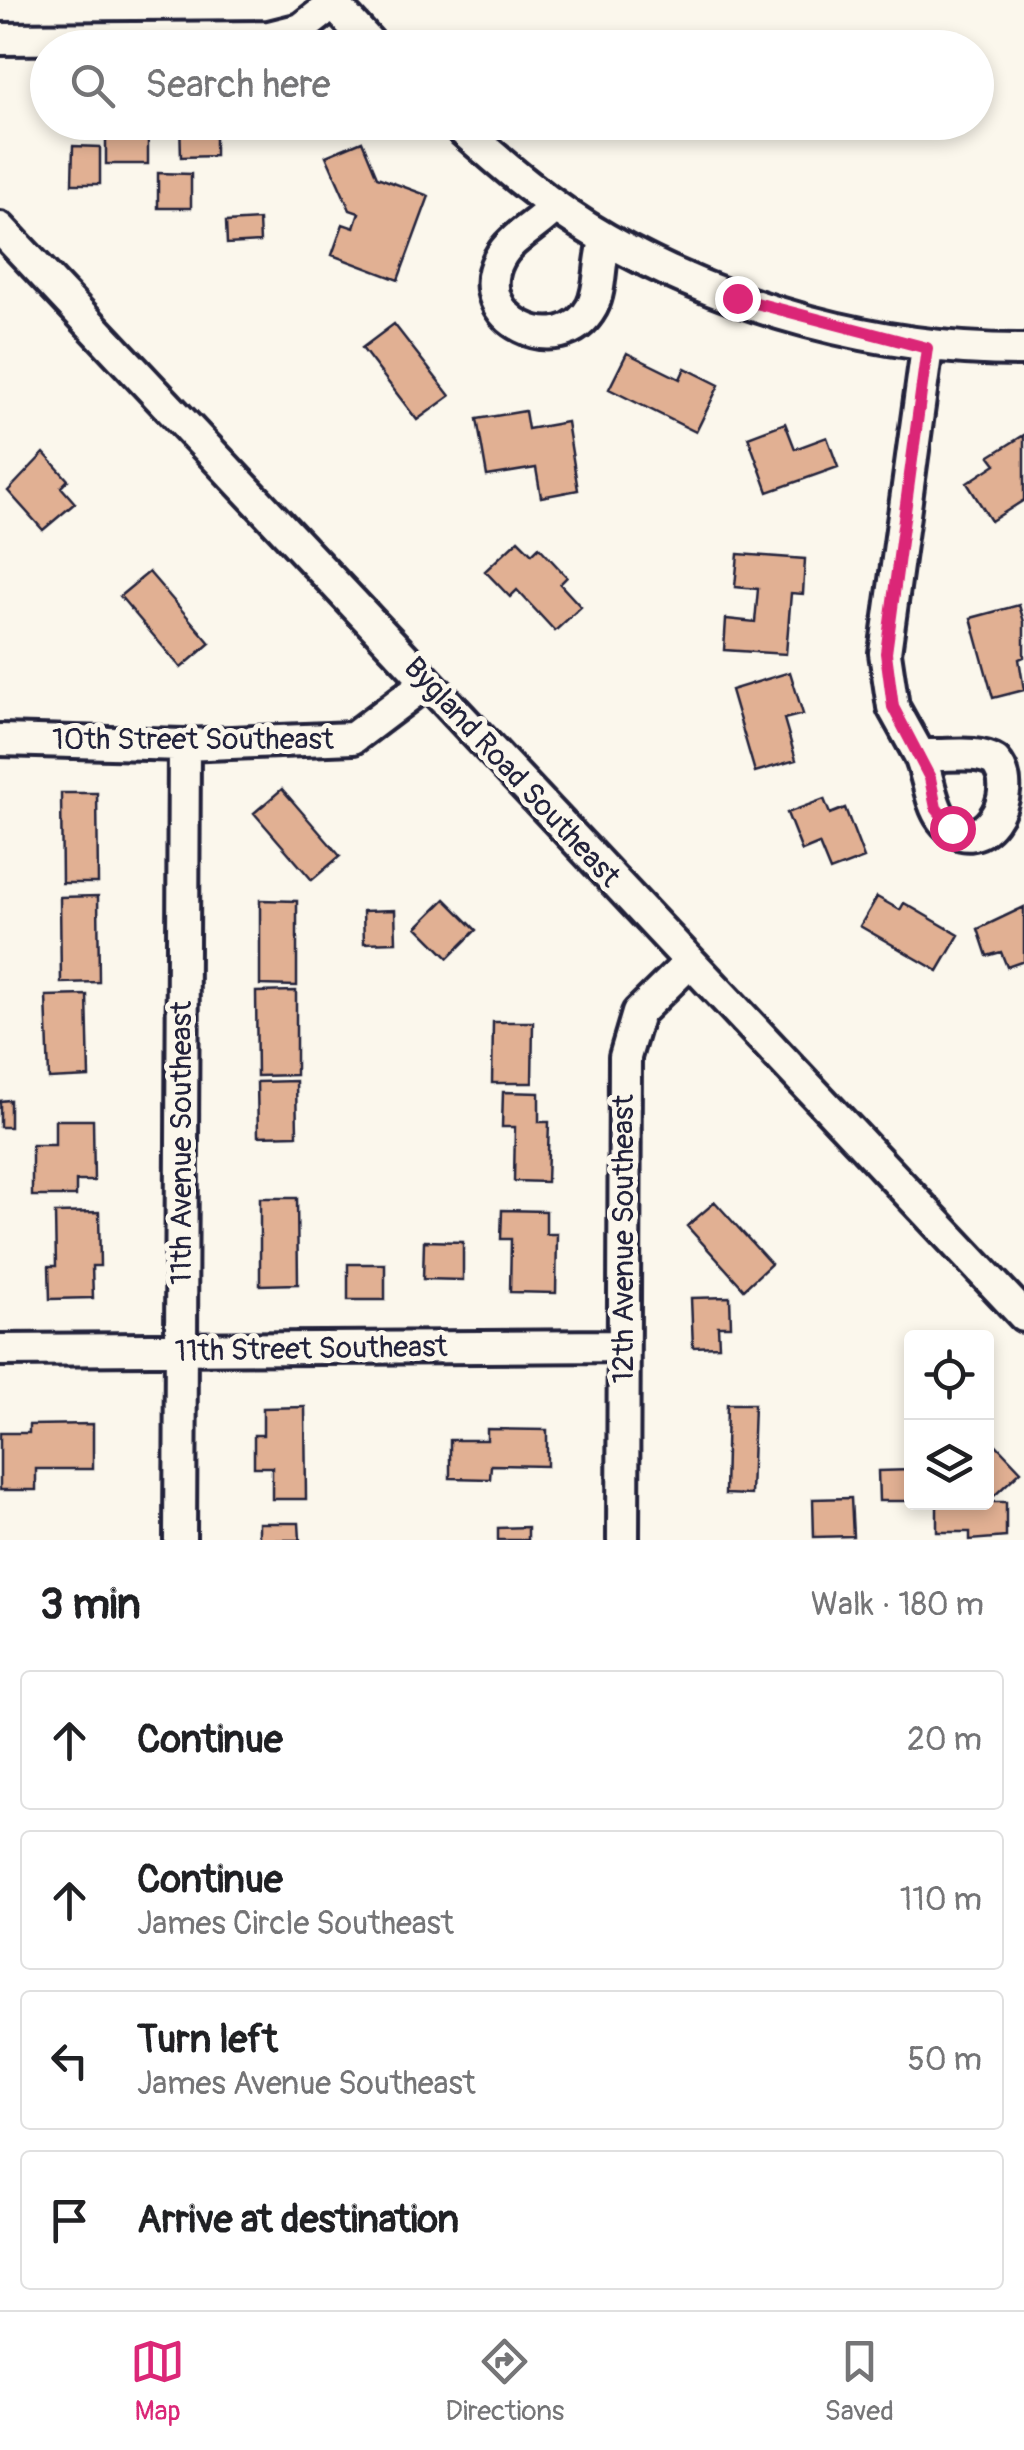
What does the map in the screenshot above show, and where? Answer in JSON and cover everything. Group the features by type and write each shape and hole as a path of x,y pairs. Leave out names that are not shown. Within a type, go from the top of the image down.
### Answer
{"street":[{"path":"298,30 332,2 358,30"},
{"path":"0,39 30,39"},
{"path":"476,140 555,206 606,239 737,298 927,348 1024,350"},
{"path":"555,206 538,226 505,249 496,264 495,298 515,325 548,335 580,322 597,292 606,239"},
{"name":"Bygland Road Southeast","path":"0,228 1024,1316"},
{"path":"919,754 893,707 886,653 927,348"},
{"name":"10th Street Southeast","path":"0,740 184,745 353,738 427,682"},
{"name":"11th Avenue Southeast","path":"180,1540 184,745"},
{"name":"12th Avenue Southeast","path":"623,1540 622,1102 628,1033 655,992 690,962"},
{"name":"11th Street Southeast","path":"0,1350 622,1346"}],"building":[{"path":"106,140 148,140 148,164 106,164"},
{"path":"181,140 215,140 215,156 181,157"},
{"path":"362,141 377,177 429,196 398,280 332,255 343,224 354,228 359,213 350,210 326,156"},
{"path":"73,146 100,147 100,184 72,184"},
{"path":"158,173 191,174 191,208 158,208"},
{"path":"259,220 260,242 227,244 226,222"},
{"path":"394,324 450,396 417,420 362,348"},
{"path":"627,353 680,379 685,368 719,385 696,432 609,389"},
{"path":"525,411 528,429 567,422 578,490 541,497 536,468 487,476 477,419"},
{"path":"785,423 795,449 827,437 838,467 768,492 748,437"},
{"path":"1024,435 1024,500 991,521 967,483 996,464 990,456"},
{"path":"44,453 68,480 61,487 75,503 43,530 8,491"},
{"path":"518,540 532,554 539,547 567,577 560,584 581,607 555,631 517,590 510,597 485,571"},
{"path":"738,554 805,559 803,594 791,593 786,654 724,650 726,619 755,622 758,589 735,587"},
{"path":"149,572 210,643 181,668 120,596"},
{"path":"1019,605 1024,622 1024,657 1019,659 1024,690 993,698 971,618"},
{"path":"790,672 803,714 784,719 796,760 755,772 731,690"},
{"path":"282,789 340,856 312,880 254,813"},
{"path":"61,793 97,793 98,883 62,883"},
{"path":"824,799 830,814 845,808 864,858 830,871 819,844 802,851 787,813"},
{"path":"98,896 99,982 61,983 60,897"},
{"path":"877,897 900,910 904,903 959,935 938,971 860,926"},
{"path":"445,899 476,930 448,958 417,927"},
{"path":"260,900 297,901 297,986 260,985"},
{"path":"1024,907 1024,961 1007,967 1001,952 987,956 978,929"},
{"path":"395,910 396,942 364,943 363,911"},
{"path":"296,991 296,1075 257,1076 256,992"},
{"path":"87,995 89,1077 49,1079 46,996"},
{"path":"493,1022 533,1022 532,1083 492,1083"},
{"path":"296,1081 297,1135 258,1136 257,1082"},
{"path":"503,1092 539,1093 539,1122 549,1122 547,1182 514,1181 515,1127 502,1127"},
{"path":"10,1100 10,1127 0,1127 0,1101"},
{"path":"55,1120 93,1120 94,1181 76,1181 76,1196 32,1196 32,1145 55,1145"},
{"path":"260,1198 297,1198 298,1284 260,1285"},
{"path":"715,1202 771,1264 744,1289 687,1226"},
{"path":"502,1210 546,1211 546,1234 557,1234 556,1293 510,1292 511,1239 501,1239"},
{"path":"99,1212 100,1266 92,1266 93,1298 50,1299 49,1266 56,1266 55,1213"},
{"path":"424,1241 463,1242 463,1280 423,1279"},
{"path":"348,1264 385,1264 385,1300 348,1300"},
{"path":"730,1297 731,1326 718,1326 719,1346 693,1347 691,1298"},
{"path":"727,1404 754,1404 751,1495 725,1494"},
{"path":"305,1407 306,1499 272,1499 272,1467 254,1467 254,1435 263,1435 263,1408"},
{"path":"93,1424 93,1469 36,1469 36,1490 0,1490 0,1433 29,1433 29,1425"},
{"path":"487,1429 547,1430 547,1466 491,1465 490,1479 450,1478 450,1440 487,1440"},
{"path":"994,1442 1021,1471 994,1496"},
{"path":"904,1470 904,1501 879,1501 878,1471"},
{"path":"851,1498 853,1536 814,1537 813,1499"},
{"path":"994,1502 1006,1502 1006,1537 970,1540 970,1532 937,1532 937,1510 994,1510"},
{"path":"259,1523 299,1523 300,1540 259,1540"},
{"path":"528,1527 528,1540 498,1540 498,1528"}],"route":[{"path":"737,298 843,329 927,348 886,653 893,707 930,778 936,808 952,828"}]}
